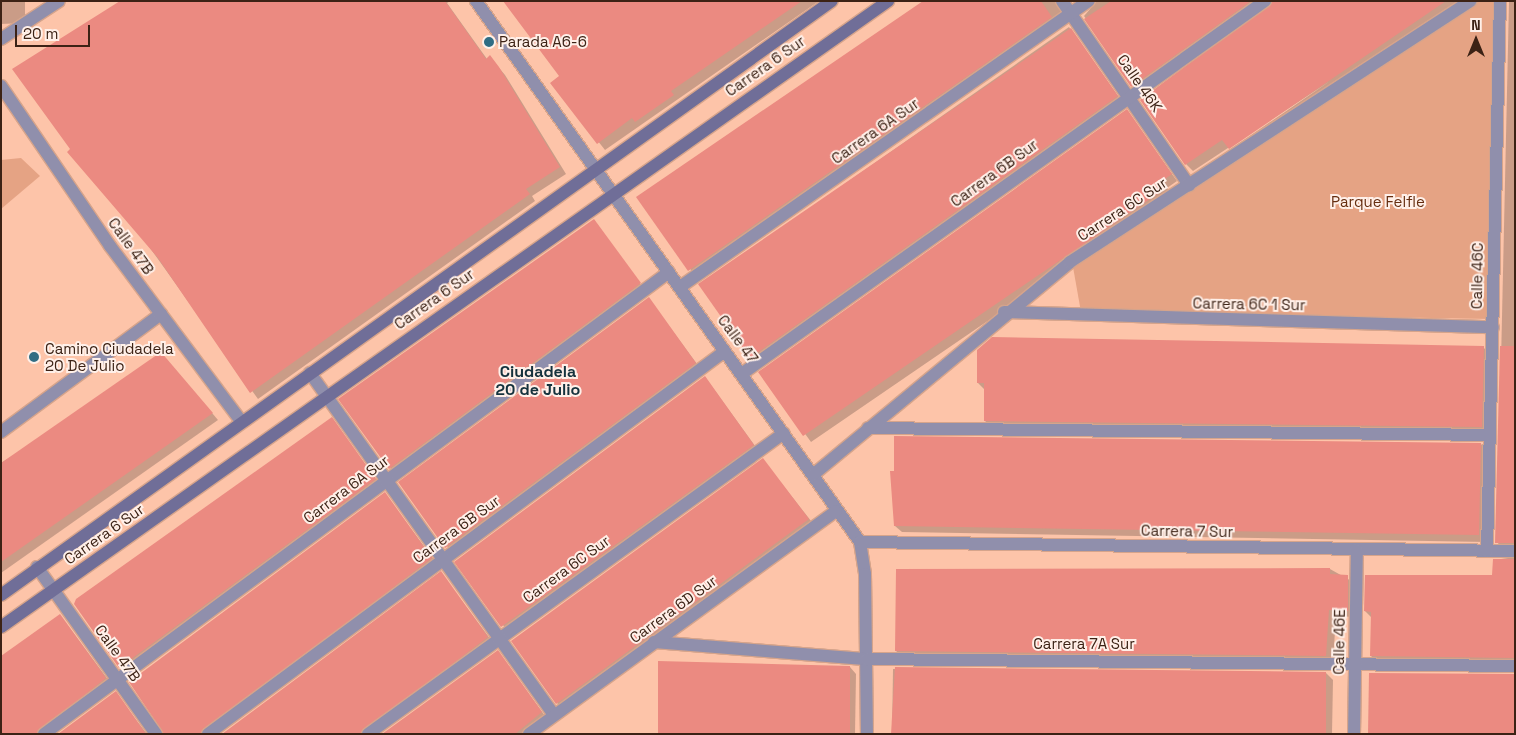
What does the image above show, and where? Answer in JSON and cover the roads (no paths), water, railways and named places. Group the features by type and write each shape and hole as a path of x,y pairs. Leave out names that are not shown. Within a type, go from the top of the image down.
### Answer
{"street":[{"path":"1,39 59,1"},
{"name":"Calle 47","path":"476,1 597,166 669,272 814,474 836,511 860,542"},
{"name":"Carrera 6 Sur","path":"1,595 37,567 597,166 832,1"},
{"name":"Carrera 6 Sur","path":"1,628 614,191 888,1"},
{"name":"Calle 46K","path":"1062,1 1129,95 1189,185"},
{"name":"Carrera 6A Sur","path":"680,287 1089,1"},
{"name":"Carrera 6B Sur","path":"743,374 1129,95 1265,1"},
{"name":"Carrera 6C Sur","path":"814,474 1004,312 1070,262 1471,1"},
{"name":"Calle 46C","path":"1487,551 1500,1"},
{"name":"Calle 47B","path":"1,86 161,314 241,421"},
{"name":"Carrera 6A Sur","path":"44,734 669,272"},
{"name":"Carrera 6C 1 Sur","path":"1004,312 1493,326"},
{"path":"1,432 161,314"},
{"name":"Carrera 6B Sur","path":"208,734 725,351"},
{"path":"310,373 328,395 496,638 554,715"},
{"path":"868,428 1490,435"},
{"name":"Carrera 6C Sur","path":"368,734 496,638 784,433"},
{"name":"Carrera 6D Sur","path":"529,734 836,511"},
{"path":"860,542 867,659 867,734"},
{"name":"Carrera 7 Sur","path":"860,542 1515,551"},
{"name":"Calle 46E","path":"1354,734 1357,550"},
{"name":"Calle 47B","path":"37,567 156,734"},
{"name":"Carrera 7A Sur","path":"654,642 867,659 1355,662 1515,666"}],"place":[{"name":"Parada A6-6","path":"489,42"},
{"name":"Camino Ciudadela 20 De Julio","path":"34,357"}],"district":[{"name":"Ciudadela 20 de Julio","path":"538,381"}],"park label":[{"name":"Parque Felfle","path":"1378,202"}]}
